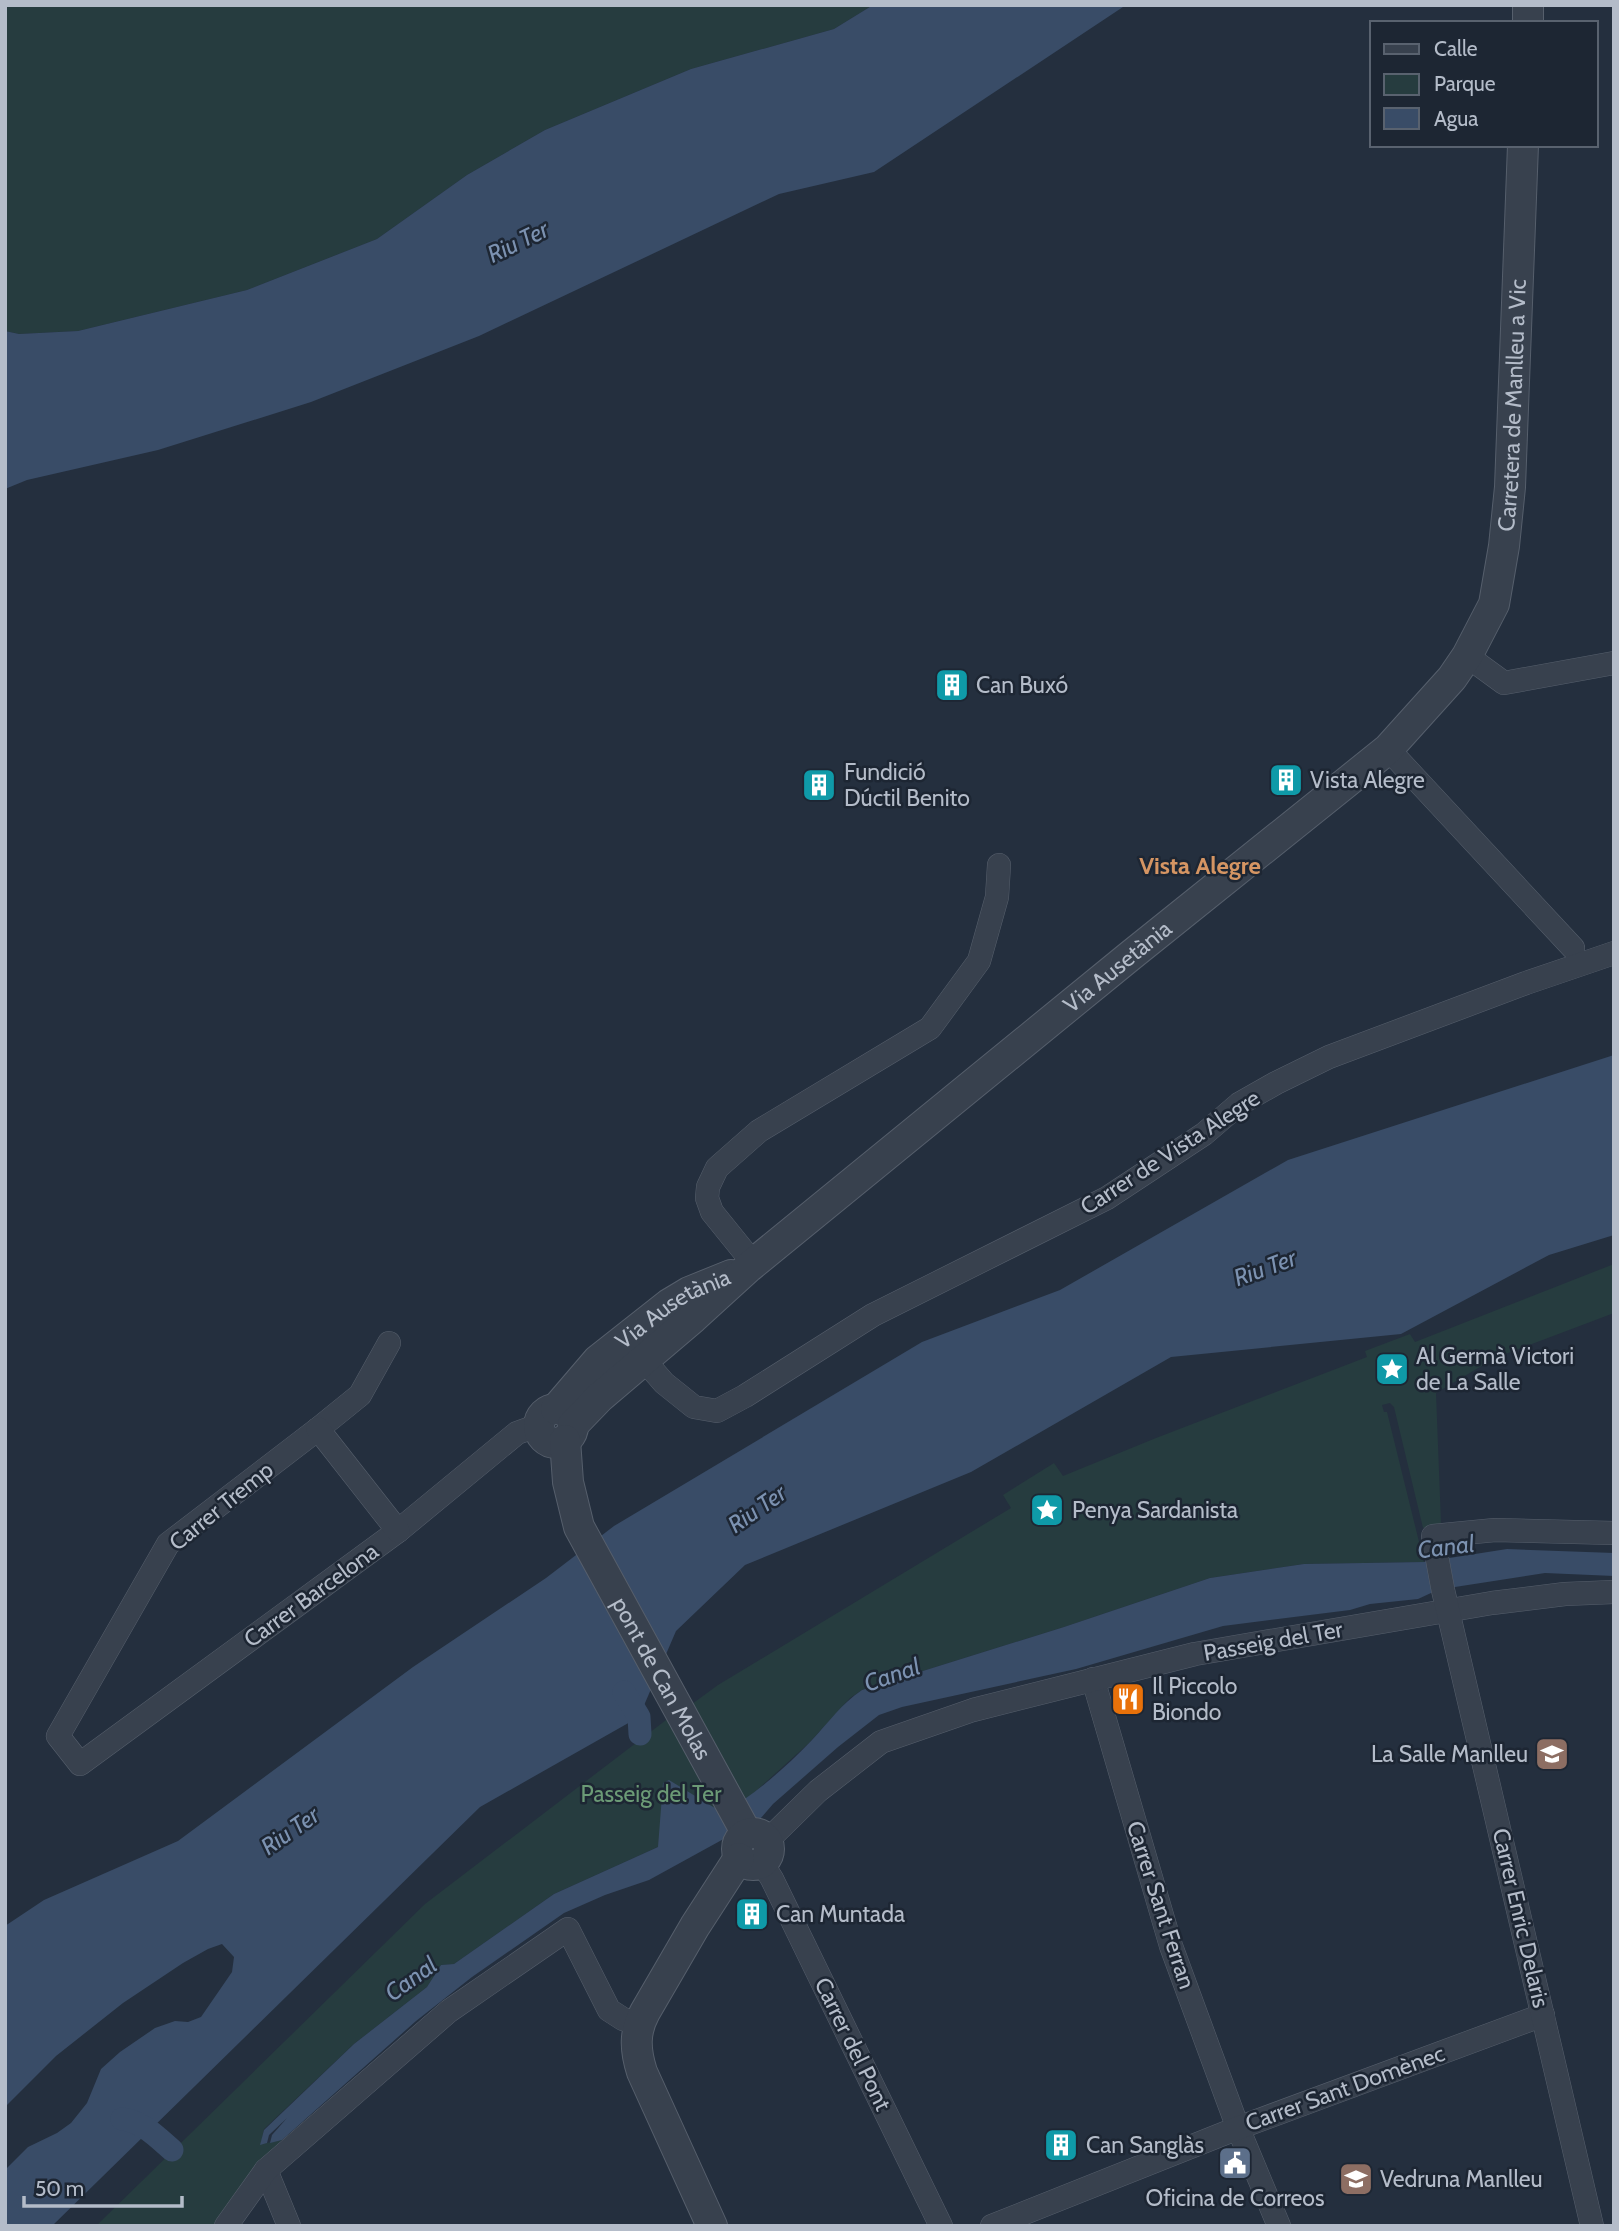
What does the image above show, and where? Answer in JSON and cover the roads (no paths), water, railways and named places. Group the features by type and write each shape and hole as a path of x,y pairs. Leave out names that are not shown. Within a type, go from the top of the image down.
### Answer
{"street":[{"name":"Carretera de Manlleu a Vic","path":"1467,656 1494,604 1504,546 1510,474 1523,147"},
{"path":"1467,656 1504,683 1614,663"},
{"name":"Via Ausetània","path":"556,1428 600,1397 751,1266 1130,956 1388,750 1452,678 1467,656"},
{"path":"1388,750 1573,948"},
{"path":"751,1266 712,1212 707,1198 708,1186 717,1168 759,1131 930,1028 979,961 997,897 999,864"},
{"name":"Carrer de Vista Alegre","path":"644,1360 664,1384 694,1407 717,1411 873,1315 1107,1198 1204,1134 1239,1104 1276,1083 1329,1057 1614,953"},
{"name":"Via Ausetània","path":"556,1428 598,1360 669,1304 689,1292 751,1266"},
{"name":"Carrer Tremp","path":"80,1763 58,1736 168,1544 360,1395 389,1343"},
{"name":"pont de Can Molas","path":"556,1428 556,1490 561,1504 579,1527 752,1845"},
{"name":"Carrer Barcelona","path":"80,1763 398,1531 517,1433 556,1428"},
{"path":"318,1429 398,1531"},
{"path":"1446,1600 1433,1536 1495,1530 1614,1534"},
{"name":"Passeig del Ter","path":"752,1845 881,1742 973,1710 1195,1654 1446,1600 1614,1592"},
{"name":"Carrer Enric Delaris","path":"1446,1600 1544,2015 1586,2224"},
{"name":"Carrer Sant Ferran","path":"1093,1679 1171,1946 1238,2128 1279,2226"},
{"path":"712,2226 642,2072 636,2046 639,2024 695,1926 752,1845"},
{"name":"Carrer del Pont","path":"752,1845 772,1879 941,2226"},
{"path":"226,2226 266,2170 449,2011 568,1929 609,2010 639,2024"},
{"name":"Carrer Sant Domènec","path":"992,2226 1238,2128 1544,2015"},
{"path":"266,2170 289,2226"}],"water":[{"name":"Riu Ter","path":"873,5 1126,5 874,172 779,194 479,336 311,402 158,450 27,480 5,489 5,331 19,334 78,331 247,290 377,239 467,175 545,130 691,69 834,29"},
{"name":"Riu Ter","path":"1614,1055 1614,1235 1549,1255 1401,1334 1171,1357 971,1472 745,1565 676,1631 639,1717 480,1807 52,2226 5,2226 5,2170 28,2147 71,2123 87,2103 101,2069 120,2052 155,2028 175,2021 188,2022 201,2017 232,1972 234,1957 222,1944 183,1963 123,2003 56,2056 5,2107 5,1926 44,1900 178,1841 413,1667 546,1578 614,1526 922,1342 1060,1290 1288,1160"},
{"path":"1507,1549 1614,1553 1614,1576 1545,1573 1455,1587 1418,1599 1223,1626 1076,1669 902,1707 879,1715 838,1747 773,1804 760,1819 649,1880 564,1913 472,1977 416,2021 282,2140 270,2143 272,2135 287,2118 269,2135 267,2143 260,2145 264,2130 354,2044 427,1987 441,1965 454,1964 554,1894 658,1847 663,1783 669,1780 723,1813 759,1789 781,1770 862,1690 1210,1578 1304,1564 1424,1562"}],"waterway":[{"path":"624,1692 639,1717 640,1734"},
{"path":"122,2119 143,2127 172,2150"}],"place":[{"name":"Can Buxó","path":"952,685"},
{"name":"Vista Alegre","path":"1286,780"},
{"name":"Fundició Dúctil Benito","path":"819,785"},
{"name":"Al Germà Victori de La Salle","path":"1392,1369"},
{"name":"Penya Sardanista","path":"1047,1510"},
{"name":"Il Piccolo Biondo","path":"1128,1699"},
{"name":"La Salle Manlleu","path":"1552,1754"},
{"name":"Can Muntada","path":"752,1914"},
{"name":"Can Sanglàs","path":"1061,2145"},
{"name":"Oficina de Correos","path":"1235,2163"},
{"name":"Vedruna Manlleu","path":"1356,2179"}],"district":[{"name":"Vista Alegre","path":"1200,866"}],"water label":[{"name":"Canal","path":"1446,1547"},
{"name":"Canal","path":"892,1675"},
{"name":"Canal","path":"411,1979"}]}
